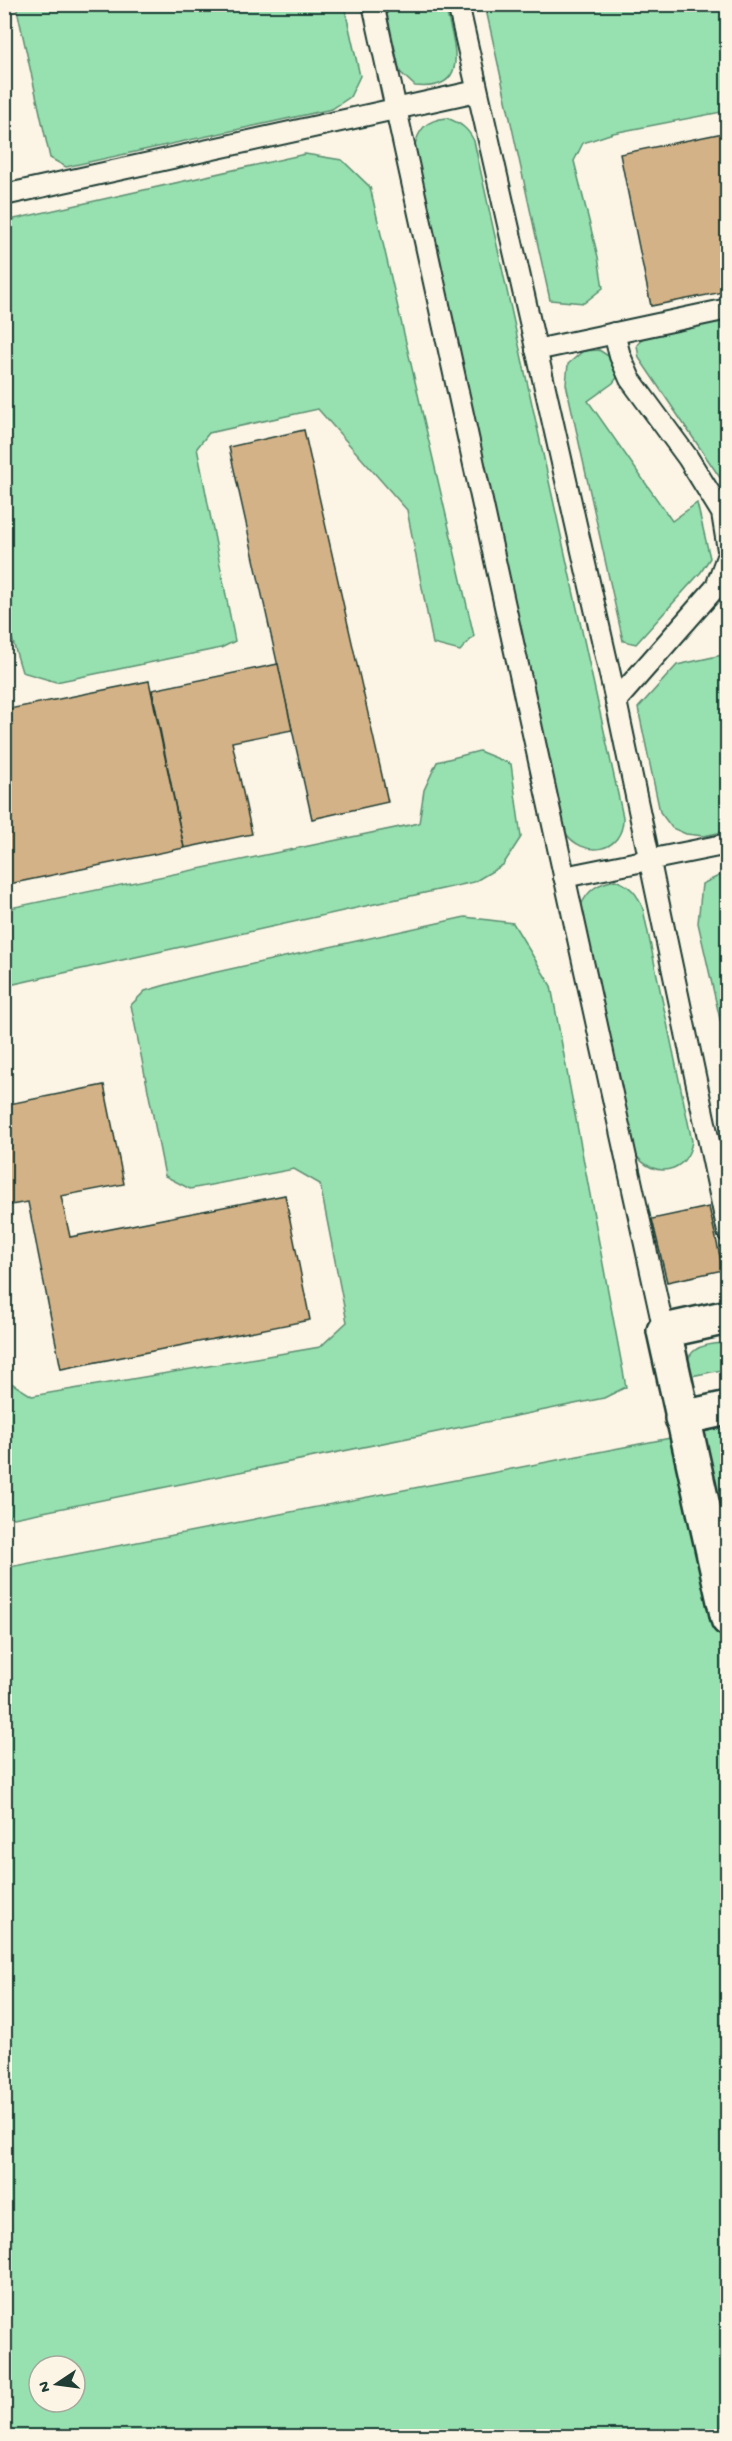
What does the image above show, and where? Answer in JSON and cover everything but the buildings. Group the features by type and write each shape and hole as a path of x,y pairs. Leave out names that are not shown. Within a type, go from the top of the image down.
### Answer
{"street":[{"path":"728,1317 664,1331 728,1619"},
{"path":"682,1418 728,1408"}],"lane":[{"path":"373,4 664,1331"},
{"path":"458,4 616,701 728,1232"},
{"path":"4,195 477,92"},
{"path":"536,350 728,309"},
{"path":"614,333 620,356 630,379 688,458 722,513 728,552 716,587 616,701"},
{"path":"564,877 728,844"}],"green space":[{"path":"16,5 344,5 360,76 350,97 332,109 66,167 50,158"},
{"path":"385,5 445,5 452,33 455,60 453,72 446,81 434,86 415,86 400,72"},
{"path":"485,5 727,5 727,111 613,133 583,143 574,161 598,257 603,288 584,303 550,300"},
{"path":"447,118 463,127 474,141 623,817 622,829 617,838 610,845 601,848 591,849 581,846 564,831 414,149 418,136 428,123"},
{"path":"305,154 342,160 370,187 474,636 460,651 433,644 407,510 318,409 209,433 197,448 235,641 221,648 56,682 22,672 4,612 5,221"},
{"path":"728,319 727,488 639,358 637,345 644,337"},
{"path":"599,350 613,359 619,375 613,383 588,401 672,521 697,503 710,558 701,572 636,644 623,641 566,384 568,364 583,351"},
{"path":"727,654 727,831 704,836 686,834 672,828 660,812 638,708 677,665"},
{"path":"479,751 511,764 521,837 503,865 474,882 5,986 5,909 419,823 424,790 437,762"},
{"path":"728,872 727,1050 698,923 702,884"},
{"path":"615,880 633,891 643,909 692,1141 684,1160 669,1169 660,1170 651,1167 635,1154 581,905 594,888"},
{"path":"465,917 513,923 551,986 626,1387 604,1398 14,1518 5,1514 5,1379 32,1396 320,1347 347,1322 320,1184 294,1169 190,1189 165,1176 131,1005 145,991 190,978"},
{"path":"727,1344 727,1369 686,1377 688,1360 695,1350 708,1345"},
{"path":"727,1427 727,2436 5,2436 4,1568"}]}
